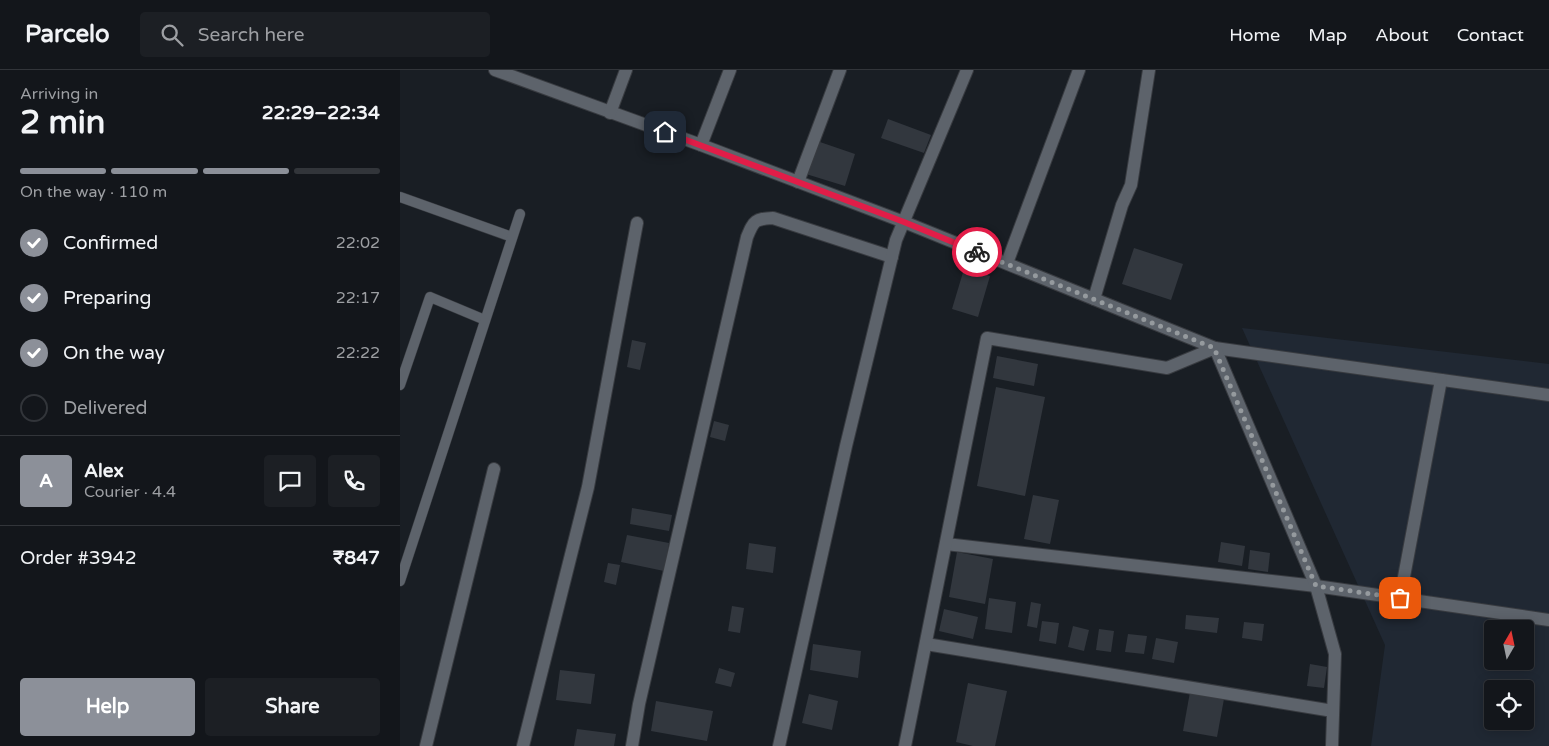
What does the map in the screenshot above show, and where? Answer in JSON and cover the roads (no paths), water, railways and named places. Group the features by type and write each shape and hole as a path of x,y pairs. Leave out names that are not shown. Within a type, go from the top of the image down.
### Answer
{"street":[{"path":"495,70 510,73 904,222 1214,348 1549,394"},
{"path":"610,112 626,70"},
{"path":"701,145 730,70"},
{"path":"798,182 840,70"},
{"path":"779,746 846,446 896,240 967,70"},
{"path":"1006,264 1079,70"},
{"path":"1094,299 1122,205 1131,185 1148,70"},
{"path":"632,746 639,704 747,237 754,222 760,219 773,218 892,257"},
{"path":"522,746 588,487 637,223"},
{"path":"905,746 987,338 1167,368 1214,348"},
{"path":"1214,348 1316,586 1335,654 1332,746"},
{"path":"1400,598 1441,380"},
{"path":"426,746 494,469"},
{"path":"946,544 1316,586 1549,620"},
{"path":"926,644 1333,711"}],"lane":[{"path":"400,197 512,237"},
{"path":"400,581 520,214"},
{"path":"400,385 430,297 485,320"}]}
